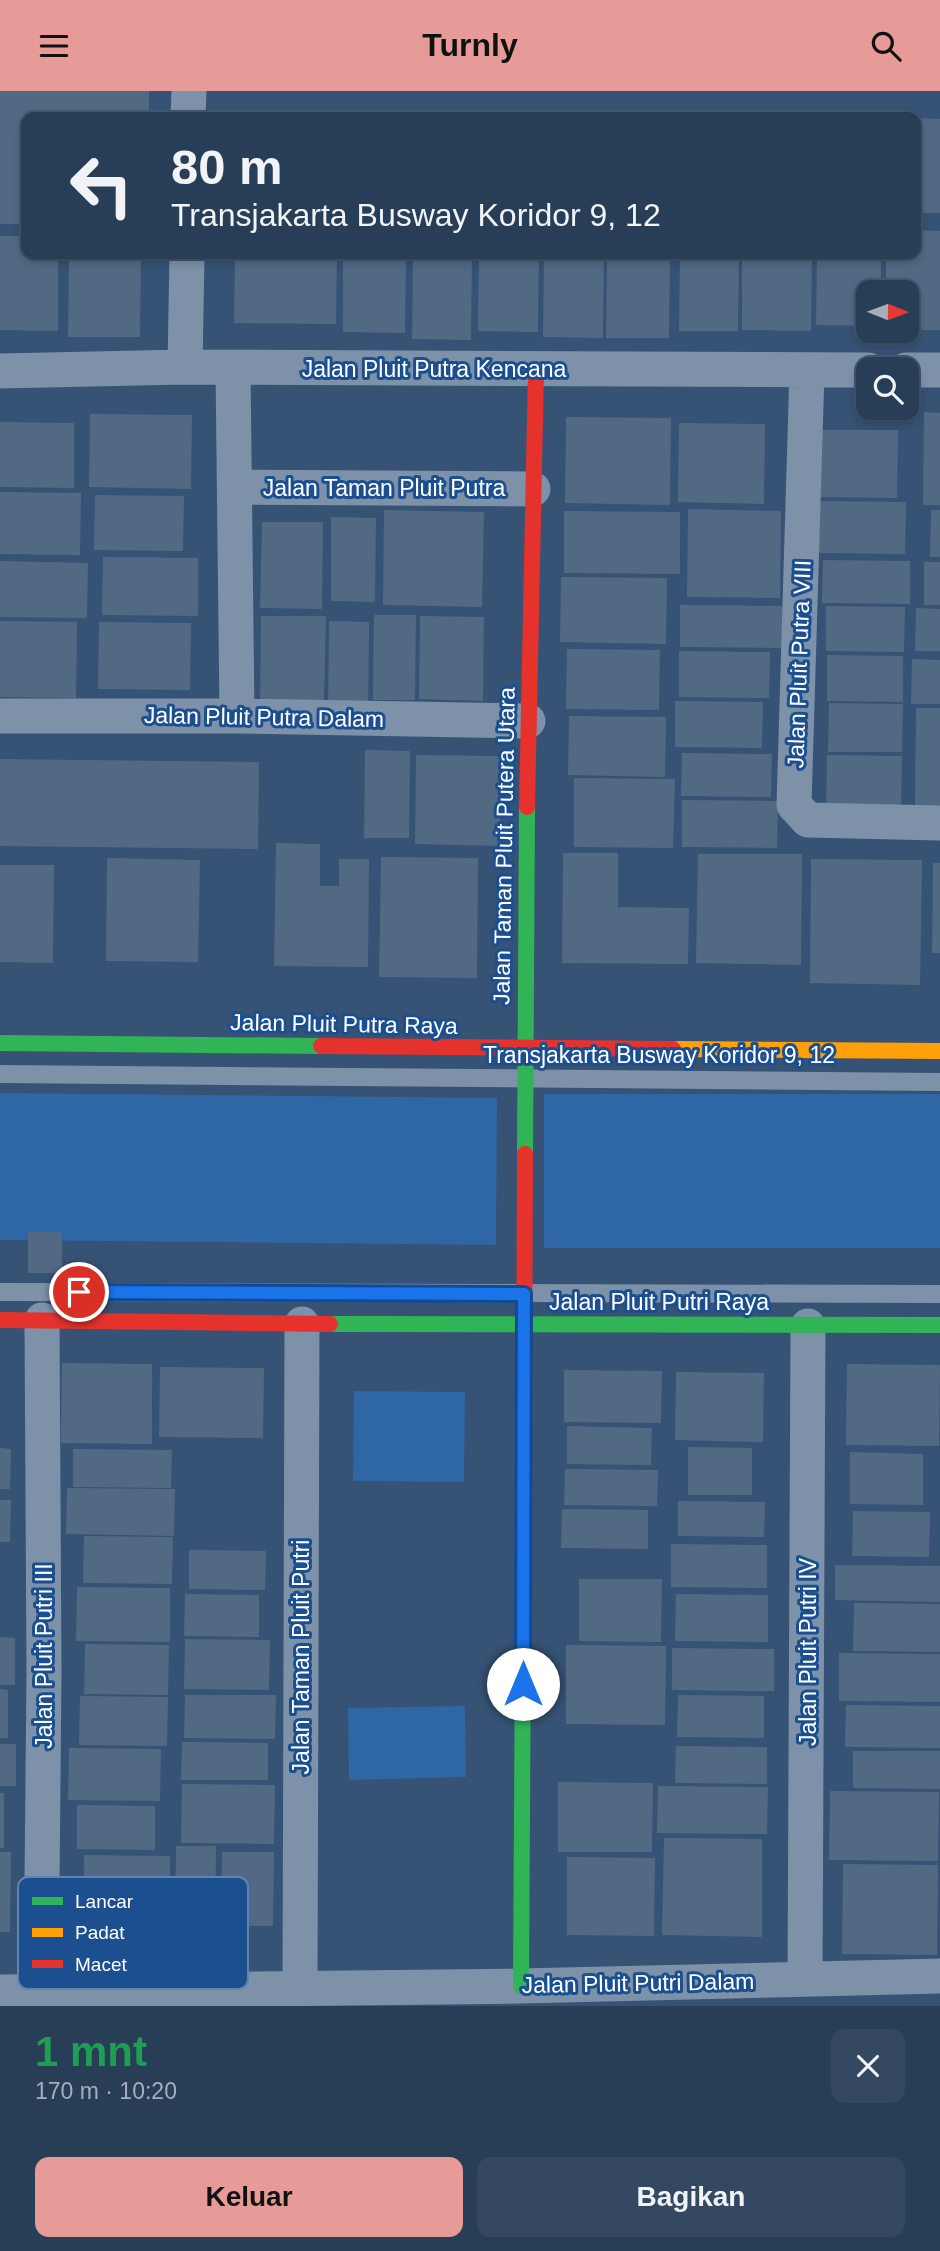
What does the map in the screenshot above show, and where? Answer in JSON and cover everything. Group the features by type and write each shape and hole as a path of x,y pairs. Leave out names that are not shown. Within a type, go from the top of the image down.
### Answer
{"street":[{"path":"188,112 189,91"},
{"path":"185,367 187,259"},
{"name":"Jalan Pluit Putra Kencana","path":"0,371 185,367 856,370"},
{"path":"233,368 237,716"},
{"name":"Jalan Taman Pluit Putera Utara","path":"523,1324 526,1222 528,722 536,369"},
{"name":"Jalan Pluit Putra VIII","path":"807,370 794,805 797,812 808,820 940,823"},
{"path":"919,370 940,370"},
{"name":"Jalan Taman Pluit Putra","path":"236,487 533,489"},
{"name":"Jalan Pluit Putra Dalam","path":"0,716 237,716 528,722"},
{"name":"Jalan Pluit Putra Raya","path":"0,1044 940,1051"},
{"name":"Jalan Pluit Putri Raya","path":"0,1320 302,1324 940,1325"},
{"name":"Jalan Pluit Putri III","path":"42,1877 43,1320"},
{"name":"Jalan Taman Pluit Putri","path":"300,1989 302,1324"},
{"path":"521,1986 523,1324"},
{"name":"Jalan Pluit Putri IV","path":"806,1979 808,1326"},
{"name":"Jalan Pluit Putri Dalam","path":"0,1992 521,1986 940,1976"}],"lane":[{"name":"Transjakarta Busway Koridor 9, 12","path":"0,1074 940,1082"},
{"path":"0,1292 940,1294"}],"shaded area":[{"path":"0,1093 497,1098 496,1245 0,1240"},
{"path":"544,1094 940,1094 940,1248 544,1248"},
{"path":"354,1391 465,1392 464,1482 353,1481"},
{"path":"465,1706 466,1777 349,1780 348,1708"}],"building":[{"path":"0,91 149,91 149,112 21,112 21,224 0,224"},
{"path":"230,111 330,112 230,112"},
{"path":"921,118 940,119 940,213 921,213"},
{"path":"921,230 940,231 940,330 919,330 919,280 886,280 886,259 921,259"},
{"path":"0,236 21,236 21,259 58,259 58,331 0,330"},
{"path":"69,259 141,259 140,337 68,337"},
{"path":"235,259 337,259 336,324 234,323"},
{"path":"343,259 406,259 405,333 343,332"},
{"path":"413,259 472,259 471,340 412,339"},
{"path":"479,259 539,259 538,332 478,331"},
{"path":"544,259 604,259 603,338 543,337"},
{"path":"607,259 670,259 669,338 606,338"},
{"path":"680,259 739,259 738,331 679,331"},
{"path":"742,259 812,259 811,331 742,330"},
{"path":"817,259 881,259 881,280 856,280 856,326 816,325"},
{"path":"924,412 940,413 940,505 923,505"},
{"path":"90,414 192,415 191,489 89,487"},
{"path":"566,417 671,418 670,505 565,503"},
{"path":"0,422 74,423 74,488 0,487"},
{"path":"679,423 765,424 764,504 678,502"},
{"path":"821,430 898,430 897,498 819,497"},
{"path":"0,492 81,493 80,555 0,554"},
{"path":"95,495 184,496 183,551 94,550"},
{"path":"818,501 906,502 905,554 818,553"},
{"path":"688,509 781,511 780,598 687,597"},
{"path":"384,510 484,512 482,607 383,605"},
{"path":"931,510 940,510 940,557 930,557"},
{"path":"564,511 680,512 680,574 564,573"},
{"path":"331,517 376,518 375,602 331,601"},
{"path":"262,522 323,522 322,609 260,608"},
{"path":"103,557 198,558 198,616 102,615"},
{"path":"823,560 910,561 910,604 822,603"},
{"path":"0,561 88,563 87,618 0,617"},
{"path":"924,562 940,562 940,605 924,605"},
{"path":"561,577 667,578 666,644 560,642"},
{"path":"680,605 784,606 783,648 680,647"},
{"path":"826,606 905,607 904,652 826,651"},
{"path":"916,608 940,609 940,651 915,651"},
{"path":"374,615 416,615 415,700 373,700"},
{"path":"261,616 326,616 324,703 260,702"},
{"path":"420,616 484,617 483,701 419,699"},
{"path":"0,621 77,622 76,698 0,697"},
{"path":"329,621 369,622 368,713 328,713"},
{"path":"99,622 191,623 190,690 98,689"},
{"path":"567,649 660,650 659,710 566,709"},
{"path":"679,651 770,652 769,698 679,697"},
{"path":"827,655 903,656 903,702 827,701"},
{"path":"912,659 940,660 940,704 911,704"},
{"path":"675,701 763,702 762,748 675,747"},
{"path":"829,703 903,704 902,752 828,752"},
{"path":"916,708 940,708 940,808 915,807"},
{"path":"569,716 666,717 665,777 568,775"},
{"path":"365,750 410,751 409,838 364,838"},
{"path":"682,753 772,754 771,797 681,796"},
{"path":"416,755 501,756 500,846 415,844"},
{"path":"827,755 902,756 901,813 826,811"},
{"path":"0,759 259,762 258,849 0,846"},
{"path":"574,778 675,779 673,848 574,847"},
{"path":"682,800 778,801 777,848 682,847"},
{"path":"276,843 320,844 320,886 339,886 339,859 369,859 368,967 274,966"},
{"path":"563,853 618,853 618,907 689,908 688,964 562,963"},
{"path":"698,854 802,854 801,965 696,963"},
{"path":"381,857 478,858 477,978 379,977"},
{"path":"107,858 200,860 198,962 106,961"},
{"path":"811,859 922,860 920,985 810,983"},
{"path":"933,863 940,863 940,953 932,953"},
{"path":"0,865 54,865 53,963 0,962"},
{"path":"28,1232 62,1232 62,1273 28,1273"},
{"path":"62,1363 152,1364 152,1444 61,1443"},
{"path":"847,1364 940,1365 939,1446 846,1445"},
{"path":"160,1367 264,1368 263,1438 159,1437"},
{"path":"564,1370 662,1371 661,1423 564,1422"},
{"path":"676,1372 764,1373 763,1442 675,1440"},
{"path":"567,1426 652,1428 651,1465 567,1464"},
{"path":"688,1447 752,1448 752,1495 688,1495"},
{"path":"0,1448 11,1449 10,1489 0,1489"},
{"path":"73,1449 172,1450 171,1488 73,1487"},
{"path":"850,1452 923,1454 923,1505 850,1504"},
{"path":"565,1469 658,1470 657,1506 564,1505"},
{"path":"67,1488 175,1489 174,1536 66,1534"},
{"path":"0,1500 11,1500 10,1542 0,1542"},
{"path":"678,1501 765,1502 764,1537 678,1536"},
{"path":"562,1509 648,1510 648,1549 561,1548"},
{"path":"853,1511 930,1512 929,1557 852,1556"},
{"path":"84,1536 173,1537 172,1584 83,1583"},
{"path":"671,1544 767,1545 767,1588 671,1587"},
{"path":"189,1550 266,1551 265,1590 189,1589"},
{"path":"835,1565 940,1566 940,1602 835,1600"},
{"path":"579,1579 662,1579 661,1642 579,1641"},
{"path":"77,1587 170,1588 170,1642 76,1641"},
{"path":"185,1594 259,1595 259,1637 184,1636"},
{"path":"676,1594 768,1595 768,1642 675,1641"},
{"path":"854,1603 940,1604 940,1652 853,1651"},
{"path":"0,1637 15,1638 15,1685 0,1685"},
{"path":"185,1639 270,1640 269,1690 184,1689"},
{"path":"85,1644 169,1645 168,1695 84,1694"},
{"path":"566,1645 666,1646 665,1725 566,1724"},
{"path":"672,1648 774,1649 774,1691 672,1690"},
{"path":"839,1653 940,1654 940,1702 839,1701"},
{"path":"0,1689 8,1690 8,1738 0,1738"},
{"path":"185,1695 276,1695 275,1739 184,1738"},
{"path":"678,1695 764,1696 764,1738 677,1737"},
{"path":"80,1696 168,1697 167,1746 79,1745"},
{"path":"846,1705 940,1706 940,1748 845,1747"},
{"path":"182,1742 268,1743 268,1780 181,1780"},
{"path":"0,1744 16,1744 16,1786 0,1786"},
{"path":"676,1746 767,1747 767,1784 675,1783"},
{"path":"69,1748 161,1749 160,1801 68,1800"},
{"path":"853,1751 940,1751 940,1789 853,1788"},
{"path":"558,1782 653,1783 652,1852 558,1852"},
{"path":"182,1784 275,1785 274,1844 181,1843"},
{"path":"658,1786 768,1787 767,1834 657,1833"},
{"path":"830,1791 939,1792 938,1861 829,1860"},
{"path":"0,1793 4,1793 4,1848 0,1848"},
{"path":"77,1805 155,1806 155,1850 77,1849"},
{"path":"664,1838 762,1839 762,1937 662,1935"},
{"path":"176,1846 216,1846 216,1877 176,1877"},
{"path":"0,1852 11,1852 10,1932 0,1932"},
{"path":"222,1852 274,1852 273,1926 248,1926 248,1877 222,1877"},
{"path":"84,1855 170,1856 170,1877 84,1877"},
{"path":"567,1857 655,1858 654,1936 567,1935"},
{"path":"843,1864 938,1865 937,1955 842,1954"}],"traffic: fast":[{"path":"525,1154 527,807"},
{"path":"0,1043 321,1046"},
{"path":"330,1324 940,1325"},
{"path":"521,1986 523,1641"}],"traffic: slow":[{"path":"673,1049 940,1051"}],"traffic: jam":[{"path":"527,807 536,369"},
{"path":"321,1046 673,1049"},
{"path":"523,1641 525,1154"},
{"path":"0,1320 330,1324"}],"route":[{"path":"79,1292 524,1294 523,1684"}]}
